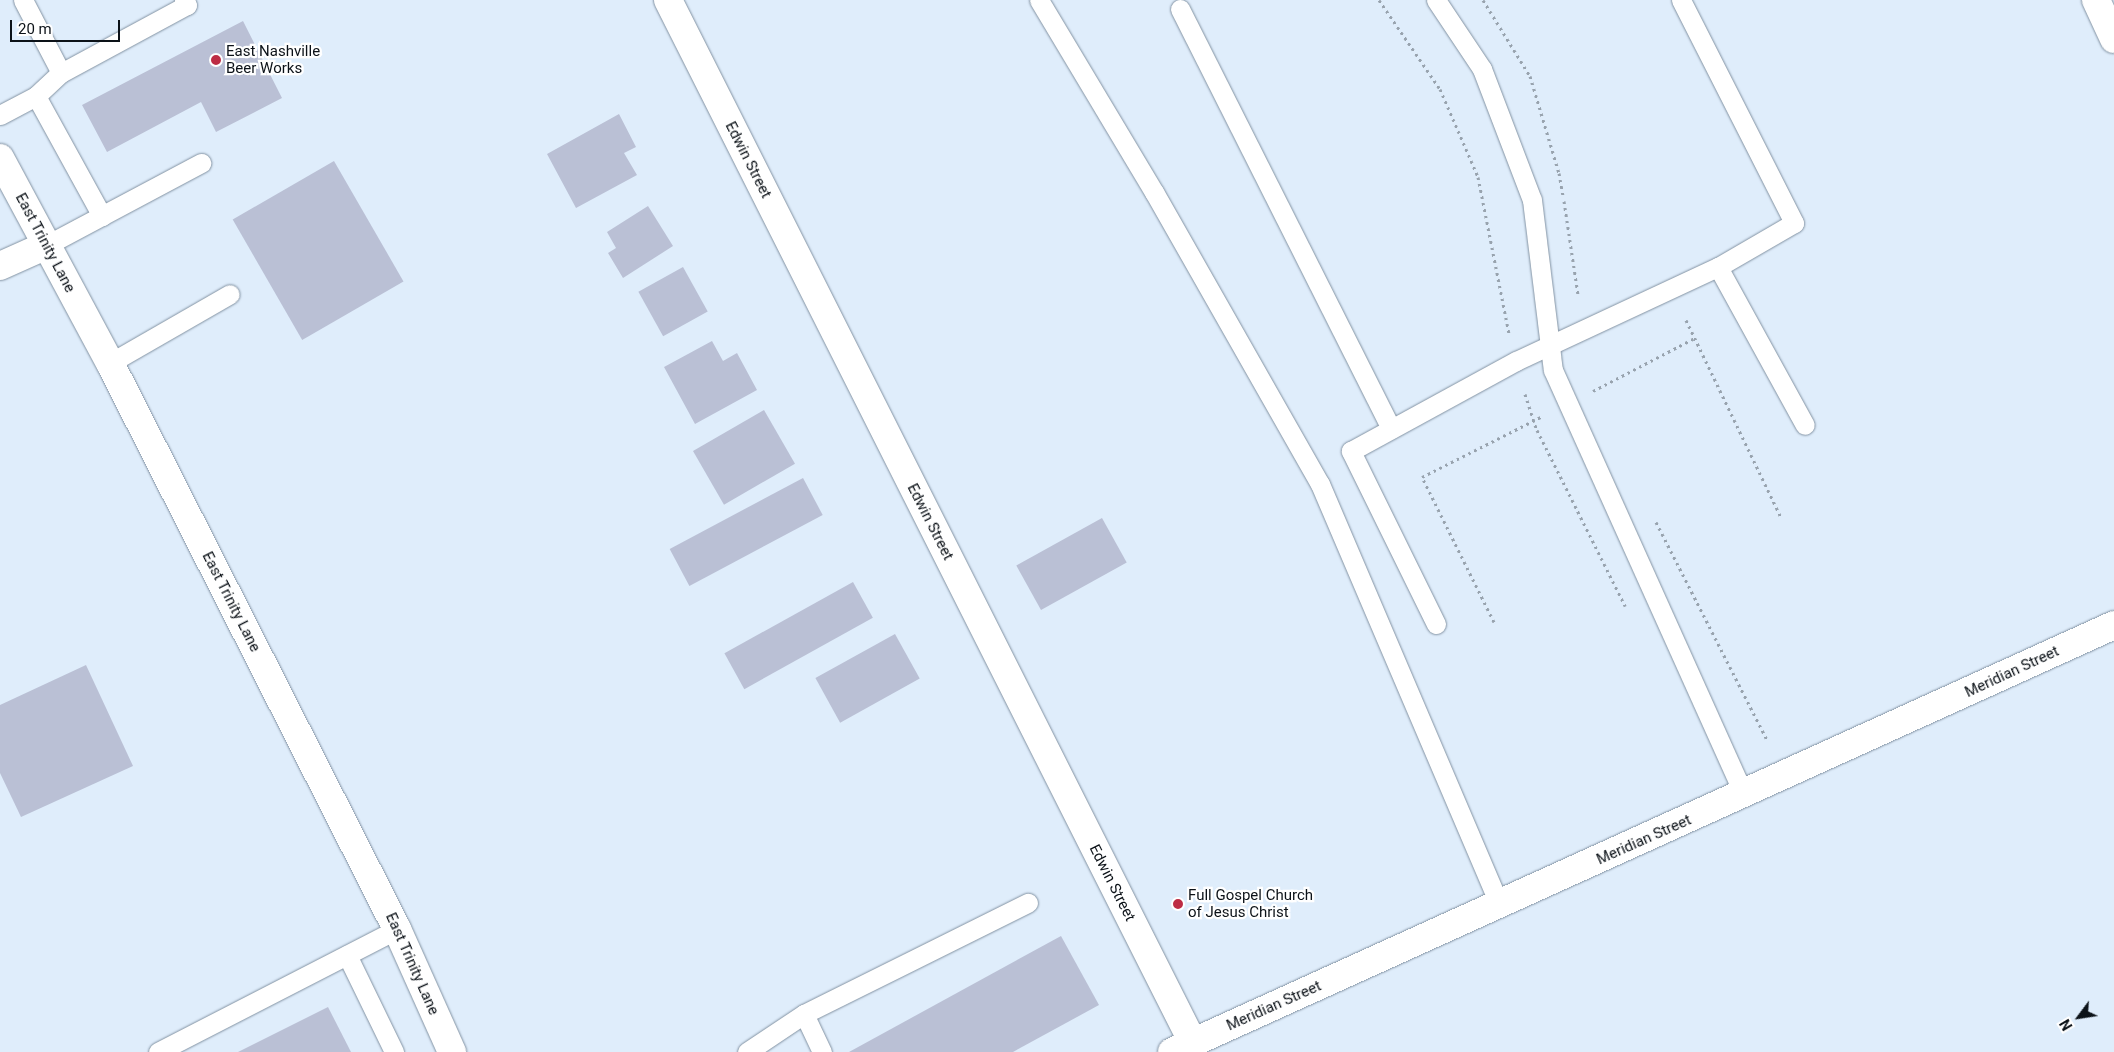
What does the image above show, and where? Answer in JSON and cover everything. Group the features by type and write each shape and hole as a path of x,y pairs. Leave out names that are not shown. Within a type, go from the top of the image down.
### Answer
{"street":[{"name":"Edwin Street","path":"668,0 1183,1047"},
{"path":"2096,0 2114,39"},
{"name":"East Trinity Lane","path":"0,158 45,246 110,364 397,929 452,1052"},
{"path":"0,266 45,246"},
{"name":"Meridian Street","path":"1183,1047 1744,795 2114,625"}],"lane":[{"path":"23,0 61,73"},
{"path":"0,115 36,96 61,73 186,5 184,0"},
{"path":"1039,0 1154,192 1320,484 1500,905"},
{"path":"1436,0 1482,69 1532,200 1553,370 1744,795"},
{"path":"1436,624 1351,451 1549,343 1718,268 1794,223 1681,0"},
{"path":"1180,9 1391,429"},
{"path":"36,96 102,216"},
{"path":"45,246 201,163"},
{"path":"1718,268 1805,425"},
{"path":"110,364 230,294"},
{"path":"747,1052 804,1014 1028,903"},
{"path":"158,1052 397,929"},
{"path":"347,955 394,1052"},
{"path":"804,1014 822,1052"}],"path":[{"path":"1379,0 1440,89 1478,177 1512,344"},
{"path":"1686,320 1781,517"},
{"path":"1592,392 1695,338"},
{"path":"1590,384 1594,402"},
{"path":"1525,394 1534,420 1626,607"},
{"path":"1494,622 1422,477 1546,414"},
{"path":"1652,514 1767,740"}],"building":[{"name":"East Nashville Beer Works","path":"243,21 282,98 216,132 201,102 107,152 82,105"},
{"path":"619,114 636,147 624,153 637,175 576,208 547,154"},
{"path":"334,161 404,281 302,340 233,220"},
{"path":"648,206 673,246 623,278 608,253 616,248 607,232"},
{"path":"683,267 708,312 663,336 638,292"},
{"path":"712,341 723,361 737,353 757,390 695,424 664,367"},
{"path":"764,410 795,464 724,505 693,451"},
{"path":"803,478 823,515 689,586 670,549"},
{"path":"1102,518 1127,563 1041,610 1016,566"},
{"path":"853,582 873,618 744,689 724,653"},
{"path":"895,634 920,679 840,723 815,678"},
{"path":"86,665 133,766 21,817 0,773 0,705"},
{"path":"1061,936 1099,1005 1013,1052 849,1052"},
{"path":"328,1007 351,1052 238,1052"}],"place":[{"name":"East Nashville Beer Works","path":"216,60"},
{"name":"Full Gospel Church of Jesus Christ","path":"1178,904"}]}
